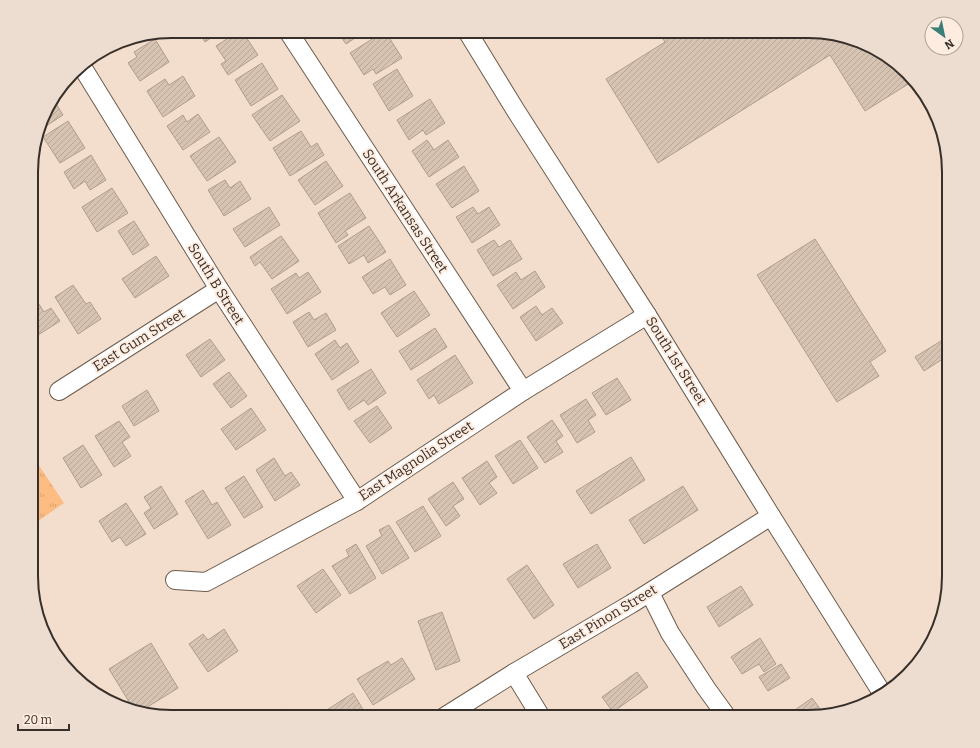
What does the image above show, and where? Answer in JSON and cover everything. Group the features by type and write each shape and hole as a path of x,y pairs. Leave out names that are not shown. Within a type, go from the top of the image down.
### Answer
{"street":[{"name":"South Arkansas Street","path":"293,38 523,391"},
{"name":"South 1st Street","path":"471,38 516,111 647,315 879,689"},
{"name":"South B Street","path":"84,71 218,289 357,501"},
{"name":"East Gum Street","path":"59,391 218,289"},
{"name":"East Magnolia Street","path":"175,580 206,582 357,501 523,391 647,315"},
{"name":"East Pinon Street","path":"455,710 514,673 650,593 771,516"},
{"path":"650,593 670,633 722,710"},
{"path":"514,673 537,710"}],"green space":[{"path":"38,464 64,503 38,521"}],"building":[{"path":"202,38 211,38 205,42"},
{"path":"228,38 247,38 258,55 228,75 221,64 226,61 216,46"},
{"path":"342,38 355,38 346,44"},
{"path":"374,38 389,38 402,58 376,74 373,69 364,75 350,53"},
{"path":"662,38 816,38 834,41 859,48 867,52 896,71 908,84 865,111 830,55 658,163 606,79 665,42"},
{"path":"155,39 169,62 140,81 128,63 137,57 134,52"},
{"path":"262,63 278,89 251,106 235,80"},
{"path":"397,69 413,96 389,111 373,84"},
{"path":"183,76 195,96 163,117 147,91 165,79 169,85"},
{"path":"282,95 300,121 270,141 252,115"},
{"path":"430,99 445,123 426,135 423,130 409,140 397,120"},
{"path":"56,104 63,115 46,126"},
{"path":"198,114 210,132 183,150 167,126 183,115 187,122"},
{"path":"68,121 85,148 60,163 43,137"},
{"path":"301,131 311,147 317,143 324,155 290,176 273,148"},
{"path":"219,137 236,162 207,181 190,156"},
{"path":"427,140 434,150 448,140 459,157 429,177 412,151"},
{"path":"91,155 106,180 90,190 85,181 74,189 64,172"},
{"path":"326,161 343,186 315,205 298,180"},
{"path":"464,166 479,191 452,208 436,184"},
{"path":"225,180 230,188 240,181 251,199 224,216 208,190"},
{"path":"112,188 128,213 97,232 82,207"},
{"path":"350,193 366,218 345,231 348,235 336,243 318,213"},
{"path":"269,207 280,225 245,247 233,229"},
{"path":"473,207 478,214 489,207 500,225 472,243 456,217"},
{"path":"134,221 149,245 133,255 118,231"},
{"path":"369,226 386,252 368,263 364,255 349,264 338,246"},
{"path":"281,236 299,261 272,279 260,262 255,266 250,257"},
{"path":"815,239 886,351 870,362 879,376 837,402 757,275"},
{"path":"494,240 499,247 510,240 522,259 493,276 477,250"},
{"path":"156,256 169,276 135,298 122,279"},
{"path":"390,259 406,285 390,295 385,287 373,294 362,277"},
{"path":"535,271 545,287 513,309 497,285 516,272 521,280"},
{"path":"308,272 321,292 287,314 271,289 296,273 299,278"},
{"path":"73,285 86,304 90,302 101,319 78,334 55,297"},
{"path":"414,291 430,315 397,337 381,313"},
{"path":"38,303 44,312 51,308 60,321 38,335"},
{"path":"536,306 542,315 552,308 563,323 536,341 520,317"},
{"path":"309,312 314,320 326,313 336,330 308,347 293,322"},
{"path":"435,328 447,347 411,370 399,351"},
{"path":"210,339 225,360 201,377 186,355"},
{"path":"335,340 340,348 347,343 359,362 332,380 315,354"},
{"path":"942,340 942,359 924,371 915,357"},
{"path":"455,355 473,383 439,404 434,395 429,399 417,380"},
{"path":"371,369 386,393 368,405 364,400 349,410 337,390"},
{"path":"229,372 247,396 231,408 213,384"},
{"path":"617,378 631,400 606,415 592,393"},
{"path":"147,390 159,411 134,426 122,406"},
{"path":"586,399 596,415 588,420 595,432 577,443 560,415"},
{"path":"377,406 392,428 370,443 354,421"},
{"path":"251,408 266,430 236,450 221,429"},
{"path":"552,420 563,436 556,441 563,452 545,463 527,437"},
{"path":"119,421 130,437 122,442 131,456 114,467 95,436"},
{"path":"520,440 538,468 513,484 495,456"},
{"path":"83,445 102,475 81,488 63,458"},
{"path":"631,457 645,480 591,514 576,491"},
{"path":"274,458 285,476 291,472 300,485 275,501 256,470"},
{"path":"487,461 497,477 489,483 497,493 480,505 462,478"},
{"path":"244,476 263,507 244,518 225,488"},
{"path":"453,482 464,499 453,506 460,516 446,526 428,499"},
{"path":"161,486 178,514 154,529 144,513 151,508 144,497"},
{"path":"683,486 698,510 644,544 629,520"},
{"path":"203,490 212,505 217,502 231,525 208,539 185,501"},
{"path":"126,503 146,534 126,546 120,537 112,542 99,521"},
{"path":"423,506 441,536 415,552 396,522"},
{"path":"389,525 409,558 382,574 366,546 382,536 379,530"},
{"path":"356,544 376,578 350,594 332,566 349,556 346,550"},
{"path":"597,544 611,568 578,588 563,564"},
{"path":"527,565 554,605 534,619 507,579"},
{"path":"323,569 341,595 316,613 297,586"},
{"path":"741,586 753,605 719,627 707,607"},
{"path":"442,612 460,661 436,670 418,621"},
{"path":"224,629 238,651 208,672 189,644 203,634 208,640"},
{"path":"760,638 776,664 764,672 759,664 742,674 731,657"},
{"path":"151,643 178,688 147,707 130,703 109,669"},
{"path":"402,658 415,679 373,705 357,679 388,661 391,665"},
{"path":"781,664 790,678 768,691 759,677"},
{"path":"637,672 648,687 616,710 612,710 602,697"},
{"path":"353,693 363,710 327,710"},
{"path":"812,698 820,709 816,710 795,710"}]}
